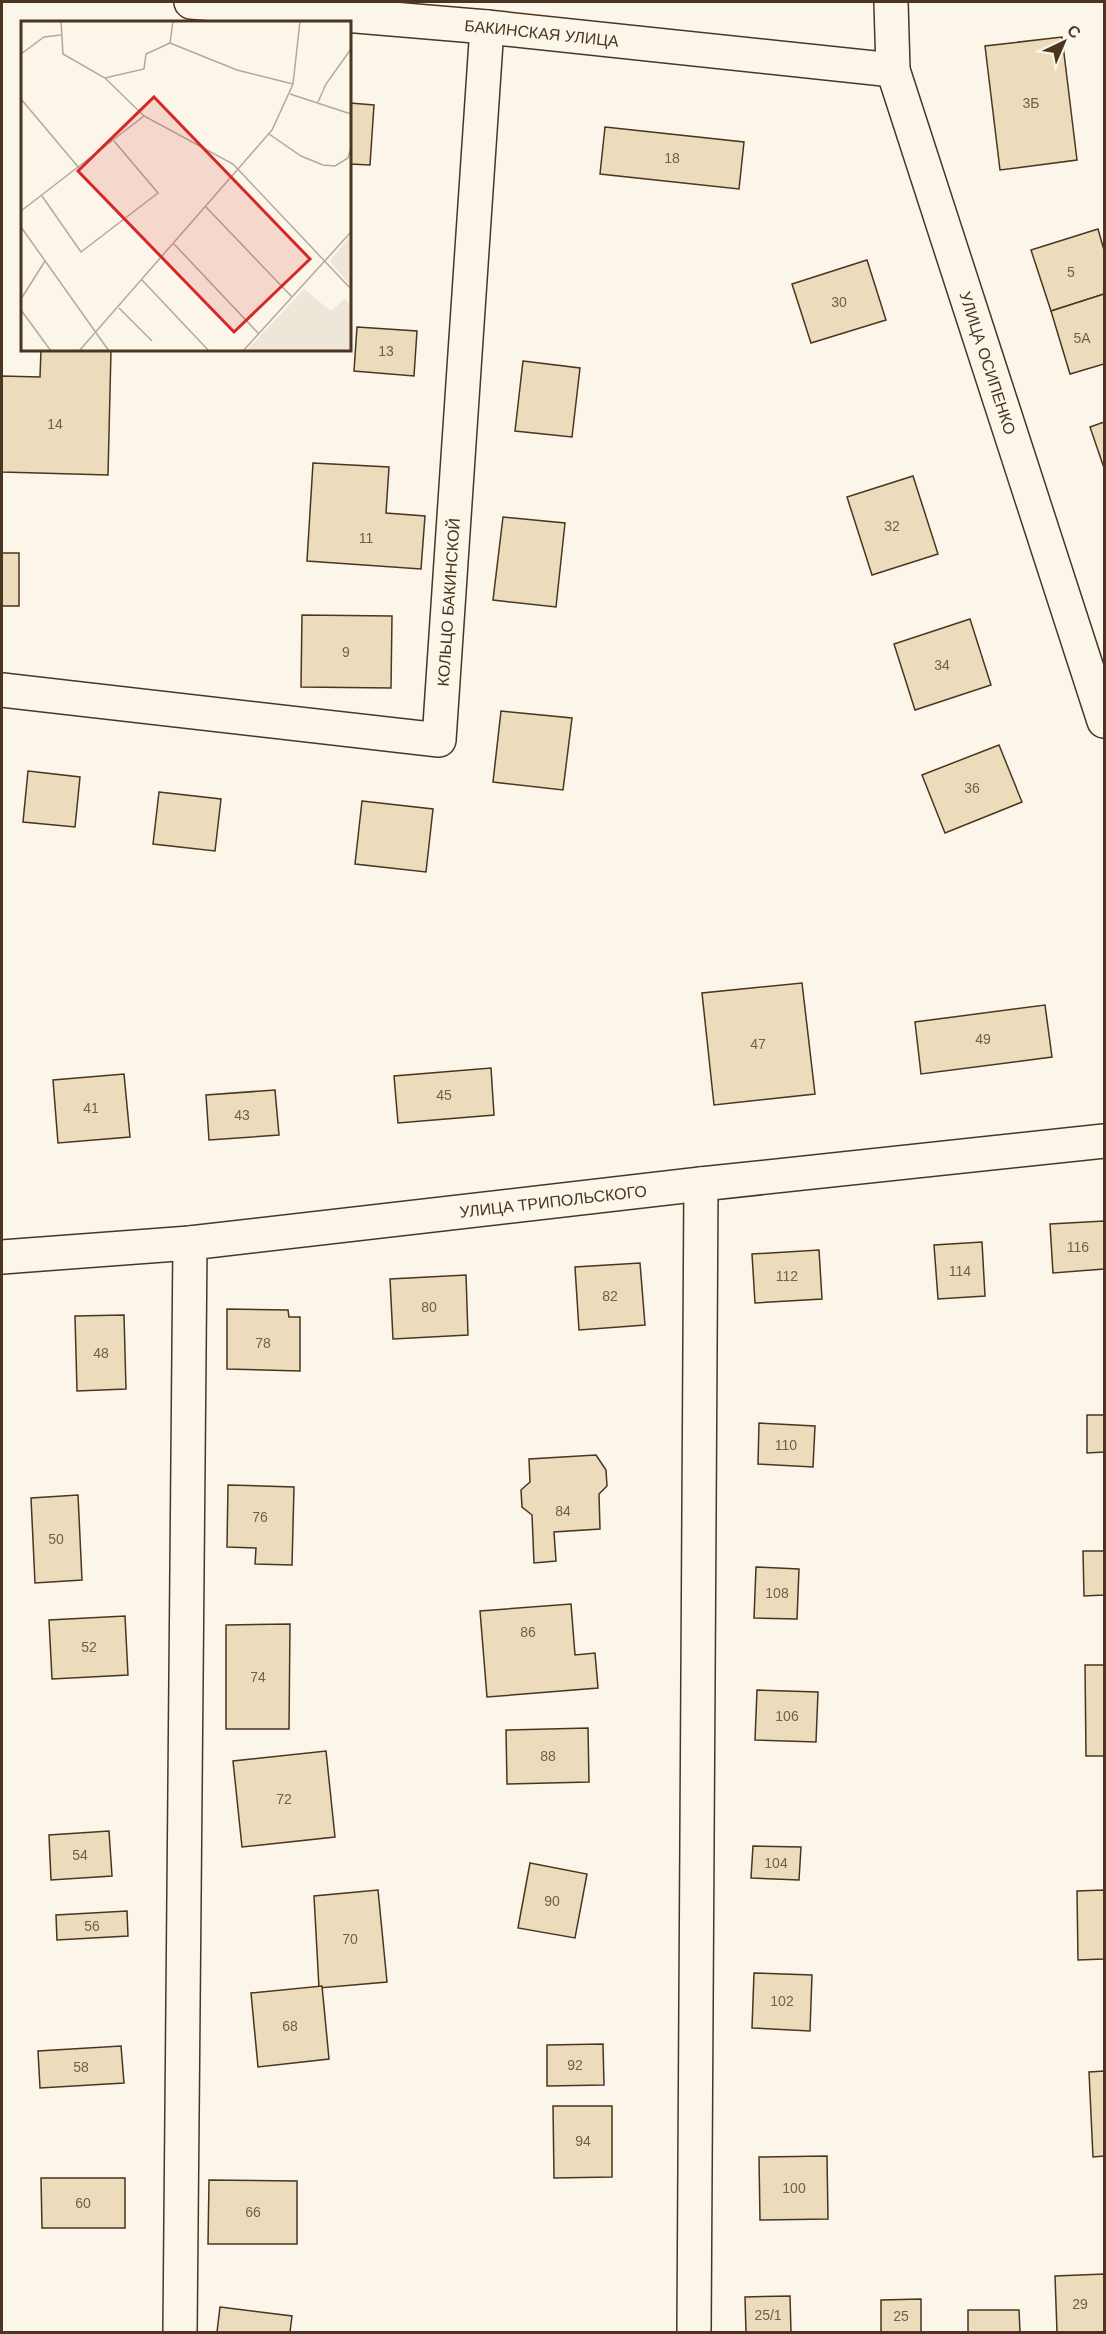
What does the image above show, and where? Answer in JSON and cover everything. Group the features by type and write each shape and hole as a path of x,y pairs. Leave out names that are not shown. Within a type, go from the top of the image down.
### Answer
{"street":[{"name":"БАКИНСКАЯ УЛИЦА","path":"191,2 487,27 893,70"},
{"name":"УЛИЦА ОСИПЕНКО","path":"891,2 893,70 1104,721"},
{"name":"КОЛЬЦО БАКИНСКОЙ","path":"2,690 439,740 487,27"},
{"name":"УЛИЦА ТРИПОЛЬСКОГО","path":"2,1257 190,1243 701,1184 1104,1141"},
{"path":"694,2332 701,1184"},
{"path":"180,2332 190,1243"}],"building":[{"path":"1062,37 1077,160 1000,170 985,46"},
{"path":"351,103 374,105 370,165 351,164"},
{"path":"605,127 744,142 739,189 600,174"},
{"path":"1098,229 1104,250 1104,294 1051,311 1031,250"},
{"path":"867,260 886,320 811,343 792,284"},
{"path":"1104,294 1104,364 1070,374 1051,311"},
{"path":"357,327 417,331 414,376 354,371"},
{"path":"41,351 111,351 108,475 2,472 2,376 40,377"},
{"path":"523,361 580,368 572,437 515,431"},
{"path":"1104,422 1104,468 1090,427"},
{"path":"313,463 389,467 386,513 425,516 421,569 307,561"},
{"path":"913,476 938,554 872,575 847,497"},
{"path":"503,517 565,523 556,607 493,600"},
{"path":"2,553 19,553 19,606 2,606"},
{"path":"302,615 392,616 391,688 301,687"},
{"path":"970,619 991,685 915,710 894,644"},
{"path":"501,711 572,718 563,790 493,782"},
{"path":"999,745 1022,802 945,833 922,775"},
{"path":"28,771 80,777 75,827 23,822"},
{"path":"159,792 221,799 215,851 153,844"},
{"path":"362,801 433,809 426,872 355,864"},
{"path":"802,983 815,1094 714,1105 702,993"},
{"path":"1045,1005 1052,1057 921,1074 915,1022"},
{"path":"491,1068 494,1115 398,1123 394,1076"},
{"path":"124,1074 130,1137 58,1143 53,1080"},
{"path":"275,1090 279,1135 209,1140 206,1095"},
{"path":"1104,1221 1104,1269 1053,1273 1050,1224"},
{"path":"982,1242 985,1296 938,1299 934,1245"},
{"path":"819,1250 822,1299 755,1303 752,1254"},
{"path":"640,1263 645,1325 579,1330 575,1267"},
{"path":"466,1275 468,1335 393,1339 390,1279"},
{"path":"227,1309 288,1310 289,1317 300,1317 300,1371 227,1369"},
{"path":"124,1315 126,1389 77,1391 75,1316"},
{"path":"1087,1415 1104,1415 1104,1452 1087,1453"},
{"path":"759,1423 815,1426 813,1467 758,1464"},
{"path":"596,1455 606,1470 607,1486 599,1494 600,1529 554,1532 556,1561 534,1563 532,1515 522,1507 521,1490 530,1482 529,1459"},
{"path":"228,1485 294,1487 292,1565 255,1564 256,1548 227,1547"},
{"path":"78,1495 82,1580 35,1583 31,1498"},
{"path":"1083,1551 1104,1551 1104,1595 1084,1596"},
{"path":"756,1567 799,1569 797,1619 754,1618"},
{"path":"571,1604 575,1655 595,1653 598,1688 487,1697 480,1611"},
{"path":"125,1616 128,1675 52,1679 49,1620"},
{"path":"290,1624 289,1729 226,1729 226,1625"},
{"path":"1085,1665 1104,1665 1104,1756 1086,1756"},
{"path":"757,1690 818,1692 816,1742 755,1740"},
{"path":"588,1728 589,1782 507,1784 506,1730"},
{"path":"326,1751 335,1837 242,1847 233,1761"},
{"path":"109,1831 112,1876 51,1880 49,1835"},
{"path":"753,1846 801,1847 799,1880 751,1878"},
{"path":"530,1863 587,1874 575,1938 518,1928"},
{"path":"378,1890 387,1982 319,1988 314,1896"},
{"path":"1104,1890 1104,1959 1078,1960 1077,1891"},
{"path":"127,1911 128,1936 57,1940 56,1915"},
{"path":"754,1973 812,1975 810,2031 752,2028"},
{"path":"322,1986 329,2059 258,2067 251,1993"},
{"path":"603,2044 604,2085 547,2086 547,2045"},
{"path":"121,2046 124,2083 40,2088 38,2051"},
{"path":"1104,2071 1104,2156 1093,2157 1089,2072"},
{"path":"553,2106 612,2106 612,2177 554,2178"},
{"path":"827,2156 828,2219 760,2220 759,2157"},
{"path":"41,2178 125,2178 125,2228 42,2228"},
{"path":"209,2180 297,2181 297,2244 208,2244"},
{"path":"1104,2274 1104,2332 1057,2332 1055,2276"},
{"path":"790,2296 791,2332 746,2332 745,2297"},
{"path":"921,2299 921,2332 881,2332 881,2300"},
{"path":"220,2307 292,2316 290,2332 217,2332"},
{"path":"968,2310 1019,2310 1020,2332 968,2332"}]}
